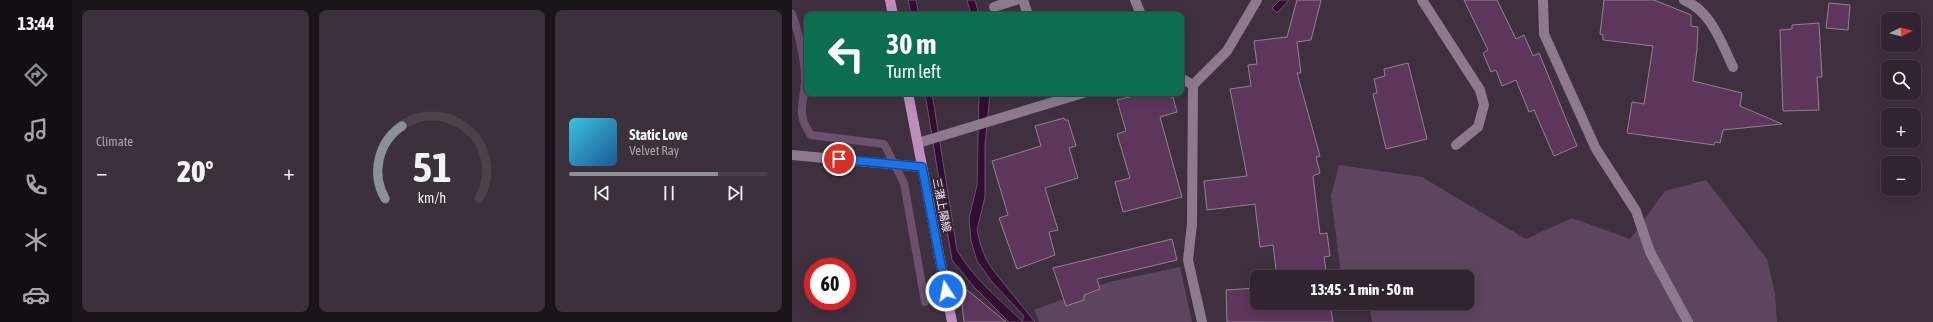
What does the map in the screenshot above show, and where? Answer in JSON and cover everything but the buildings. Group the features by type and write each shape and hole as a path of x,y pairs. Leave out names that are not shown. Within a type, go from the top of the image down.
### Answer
{"main road":[{"path":"890,0 892,12"},
{"name":"三潴上陽線","path":"909,96 952,322"}],"street":[{"path":"994,7 1016,0"},
{"path":"1023,0 1027,12"},
{"path":"1136,0 1140,12"},
{"path":"1202,322 1188,260 1192,224 1193,85 1227,51 1257,0"},
{"path":"1422,0 1480,90 1484,105 1478,127 1456,145"},
{"path":"1543,0 1544,34 1593,142 1636,211 1650,252 1688,322"},
{"path":"1684,0 1695,4 1709,19 1733,67"},
{"path":"1184,80 1193,85"},
{"path":"918,143 1000,118 1054,97"},
{"path":"792,155 922,167"}],"shaded area":[{"path":"908,0 916,0 918,12 910,12"},
{"path":"967,0 975,0 978,12 970,12"},
{"path":"1280,0 1289,0 1277,13 1272,8"},
{"path":"925,96 932,96 957,250 963,260 979,279 1022,321 1024,316 992,282 977,261 971,241 969,218 977,185 979,96 990,96 985,146 985,197 977,230 986,259 993,270 1035,322 1009,322 974,287 952,260"},
{"path":"1339,165 1422,177 1526,239 1572,218 1630,239 1665,191 1706,180 1767,259 1775,294 1777,322 1372,322 1370,310 1474,310 1474,270 1340,270 1331,196"},
{"path":"1180,267 1192,322 1039,322 1034,310 1109,282"}],"waterway":[{"path":"792,14 799,36 804,63"},
{"path":"804,93 802,114 803,120 811,135 884,144 904,183 925,302"}],"route":[{"path":"839,159 922,167 946,291"}]}
